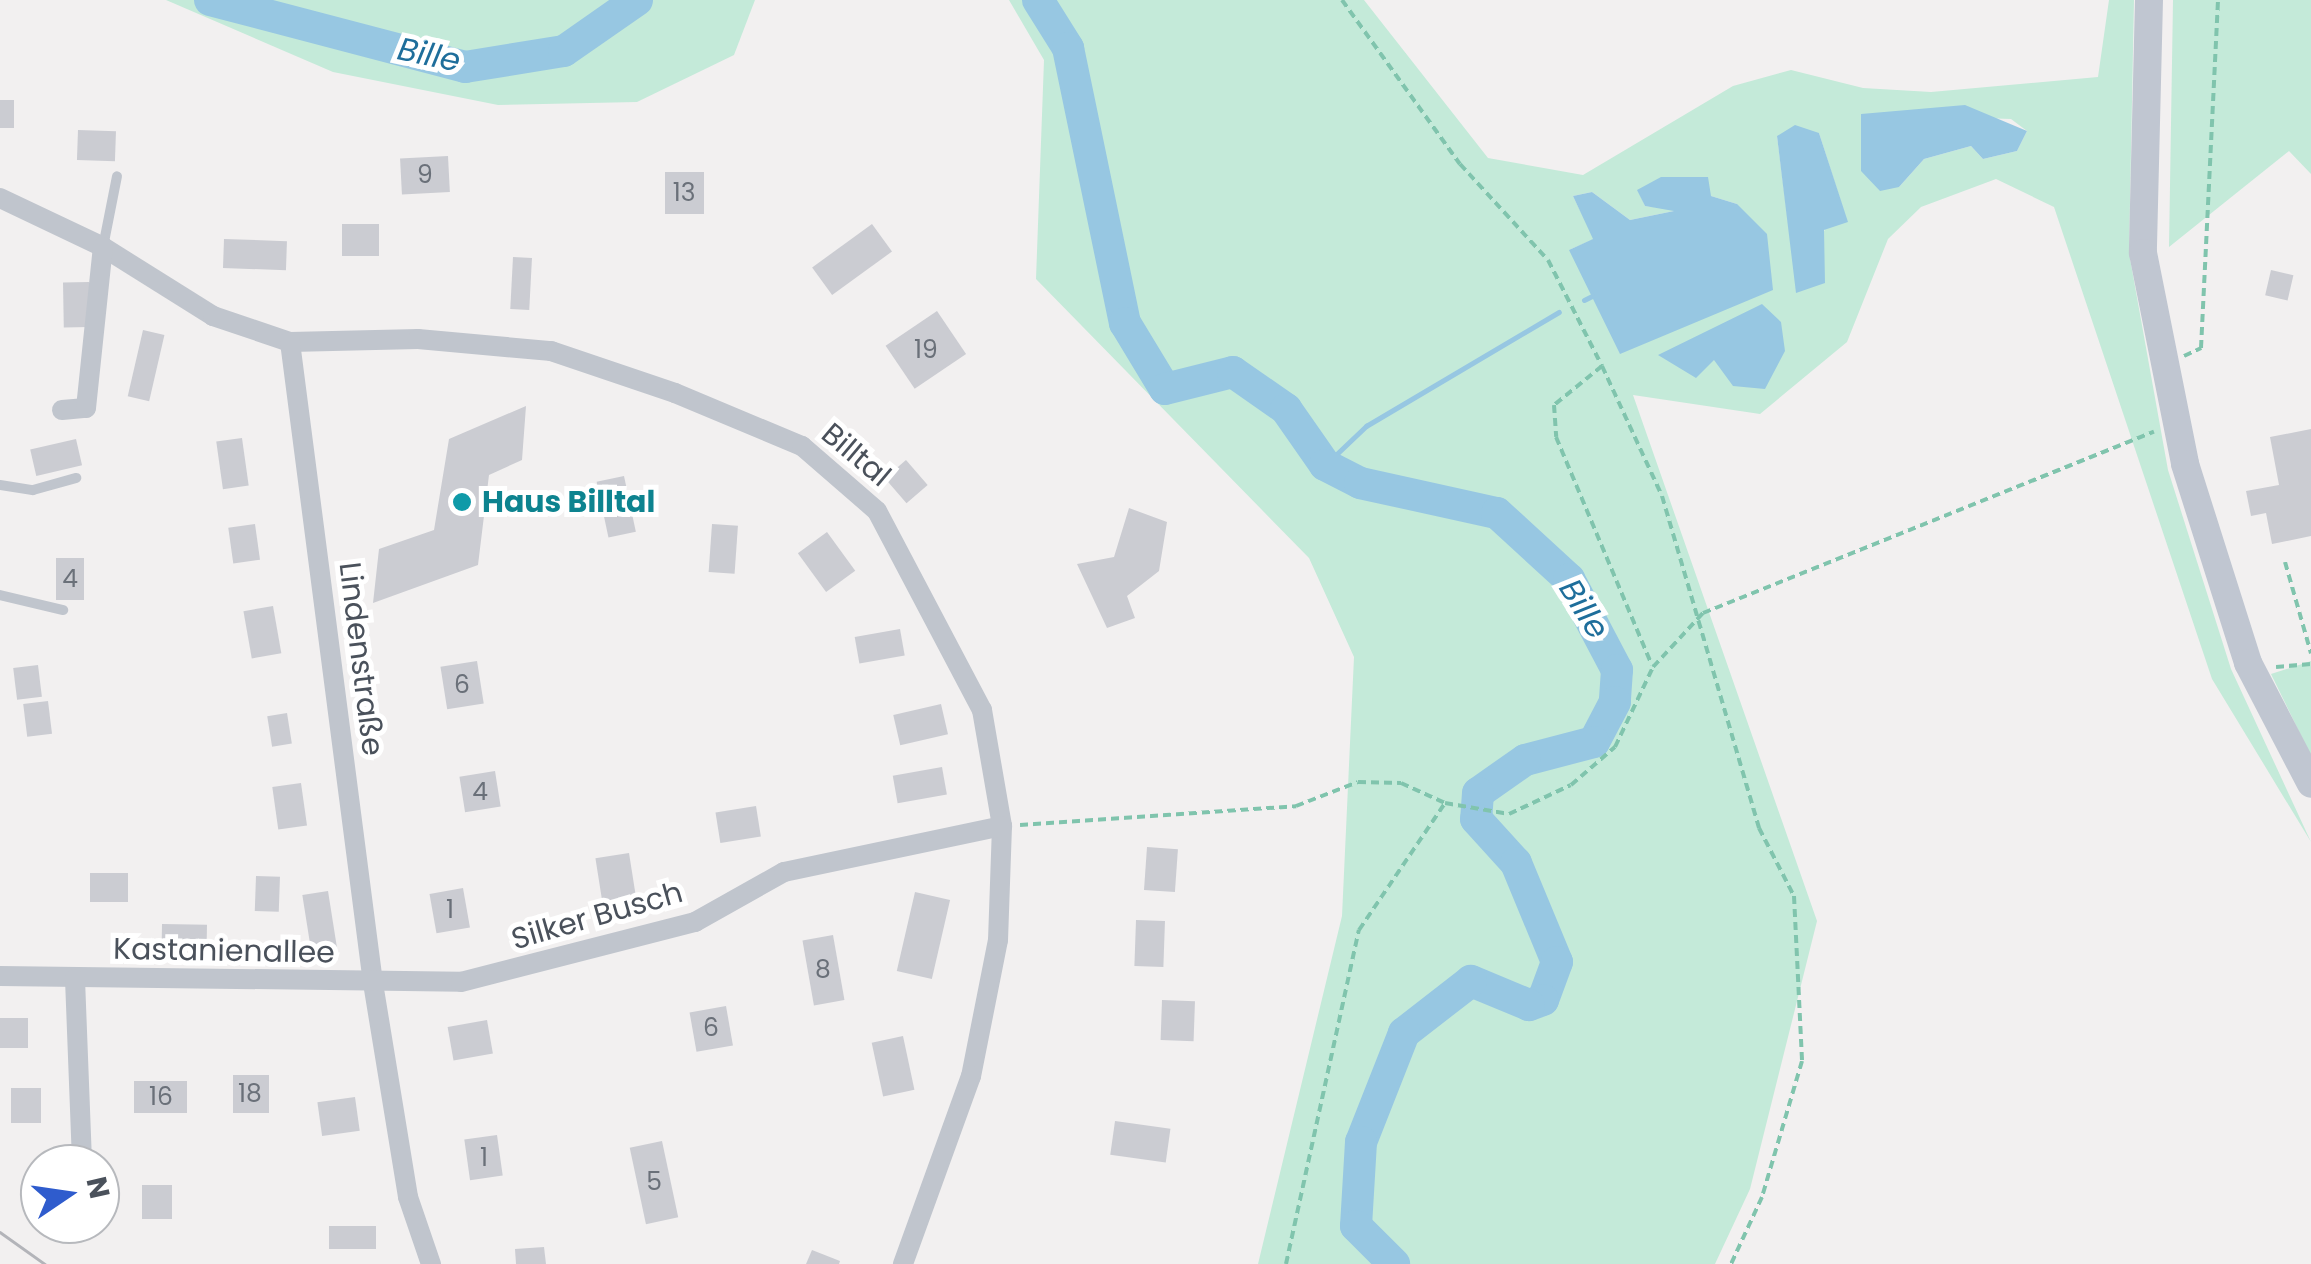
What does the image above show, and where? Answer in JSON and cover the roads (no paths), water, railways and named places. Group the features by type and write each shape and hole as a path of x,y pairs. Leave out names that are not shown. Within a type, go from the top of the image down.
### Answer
{"main road":[{"path":"2149,0 2142,74 2144,253 2176,422 2248,662 2311,784"}],"street":[{"name":"Billtal","path":"0,198 103,246 213,316 290,342 418,339 550,351 802,446 877,511 936,612 982,710 1002,826 998,940 971,1076 942,1176 904,1264"},
{"path":"62,410 86,408 103,246"},
{"name":"Lindenstraße","path":"290,342 373,983 408,1197 431,1264"},
{"name":"Silker Busch","path":"373,983 461,982 545,966 695,922 784,872 1002,826"},
{"name":"Kastanienallee","path":"0,976 373,983"},
{"name":"Kastanienallee","path":"75,979 81,1144"}],"lane":[{"path":"103,246 118,176"},
{"path":"0,485 33,490 76,478"},
{"path":"0,595 63,610"}],"water":[{"path":"1965,105 2027,131 2017,151 1983,159 1971,146 1924,159 1899,187 1880,191 1861,171 1861,114"},
{"path":"1795,125 1819,133 1848,222 1824,230 1825,283 1796,293 1777,136"},
{"path":"1661,177 1708,177 1711,196 1737,204 1767,234 1773,290 1620,354 1569,250 1593,239 1573,196 1592,192 1630,220 1674,211 1645,206 1637,190"},
{"path":"1762,304 1781,322 1785,351 1765,389 1733,386 1714,360 1696,378 1658,355"}],"waterway":[{"name":"Bille","path":"210,0 465,67 564,51 637,0"},
{"name":"Bille","path":"1038,0 1068,48 1125,323 1165,389 1233,372 1286,409 1325,465 1360,483 1497,513 1569,579 1617,670 1615,702 1594,742 1525,760 1478,793 1476,819 1516,863 1557,962 1543,1000 1529,1005 1471,981 1404,1033 1361,1142 1356,1226 1394,1264"},
{"path":"1584,300 1592,296"},
{"path":"1325,465 1366,426 1559,312"}],"tram line":[{"path":"0,1232 45,1264"}],"place":[{"name":"Haus Billtal","path":"462,502"}]}
